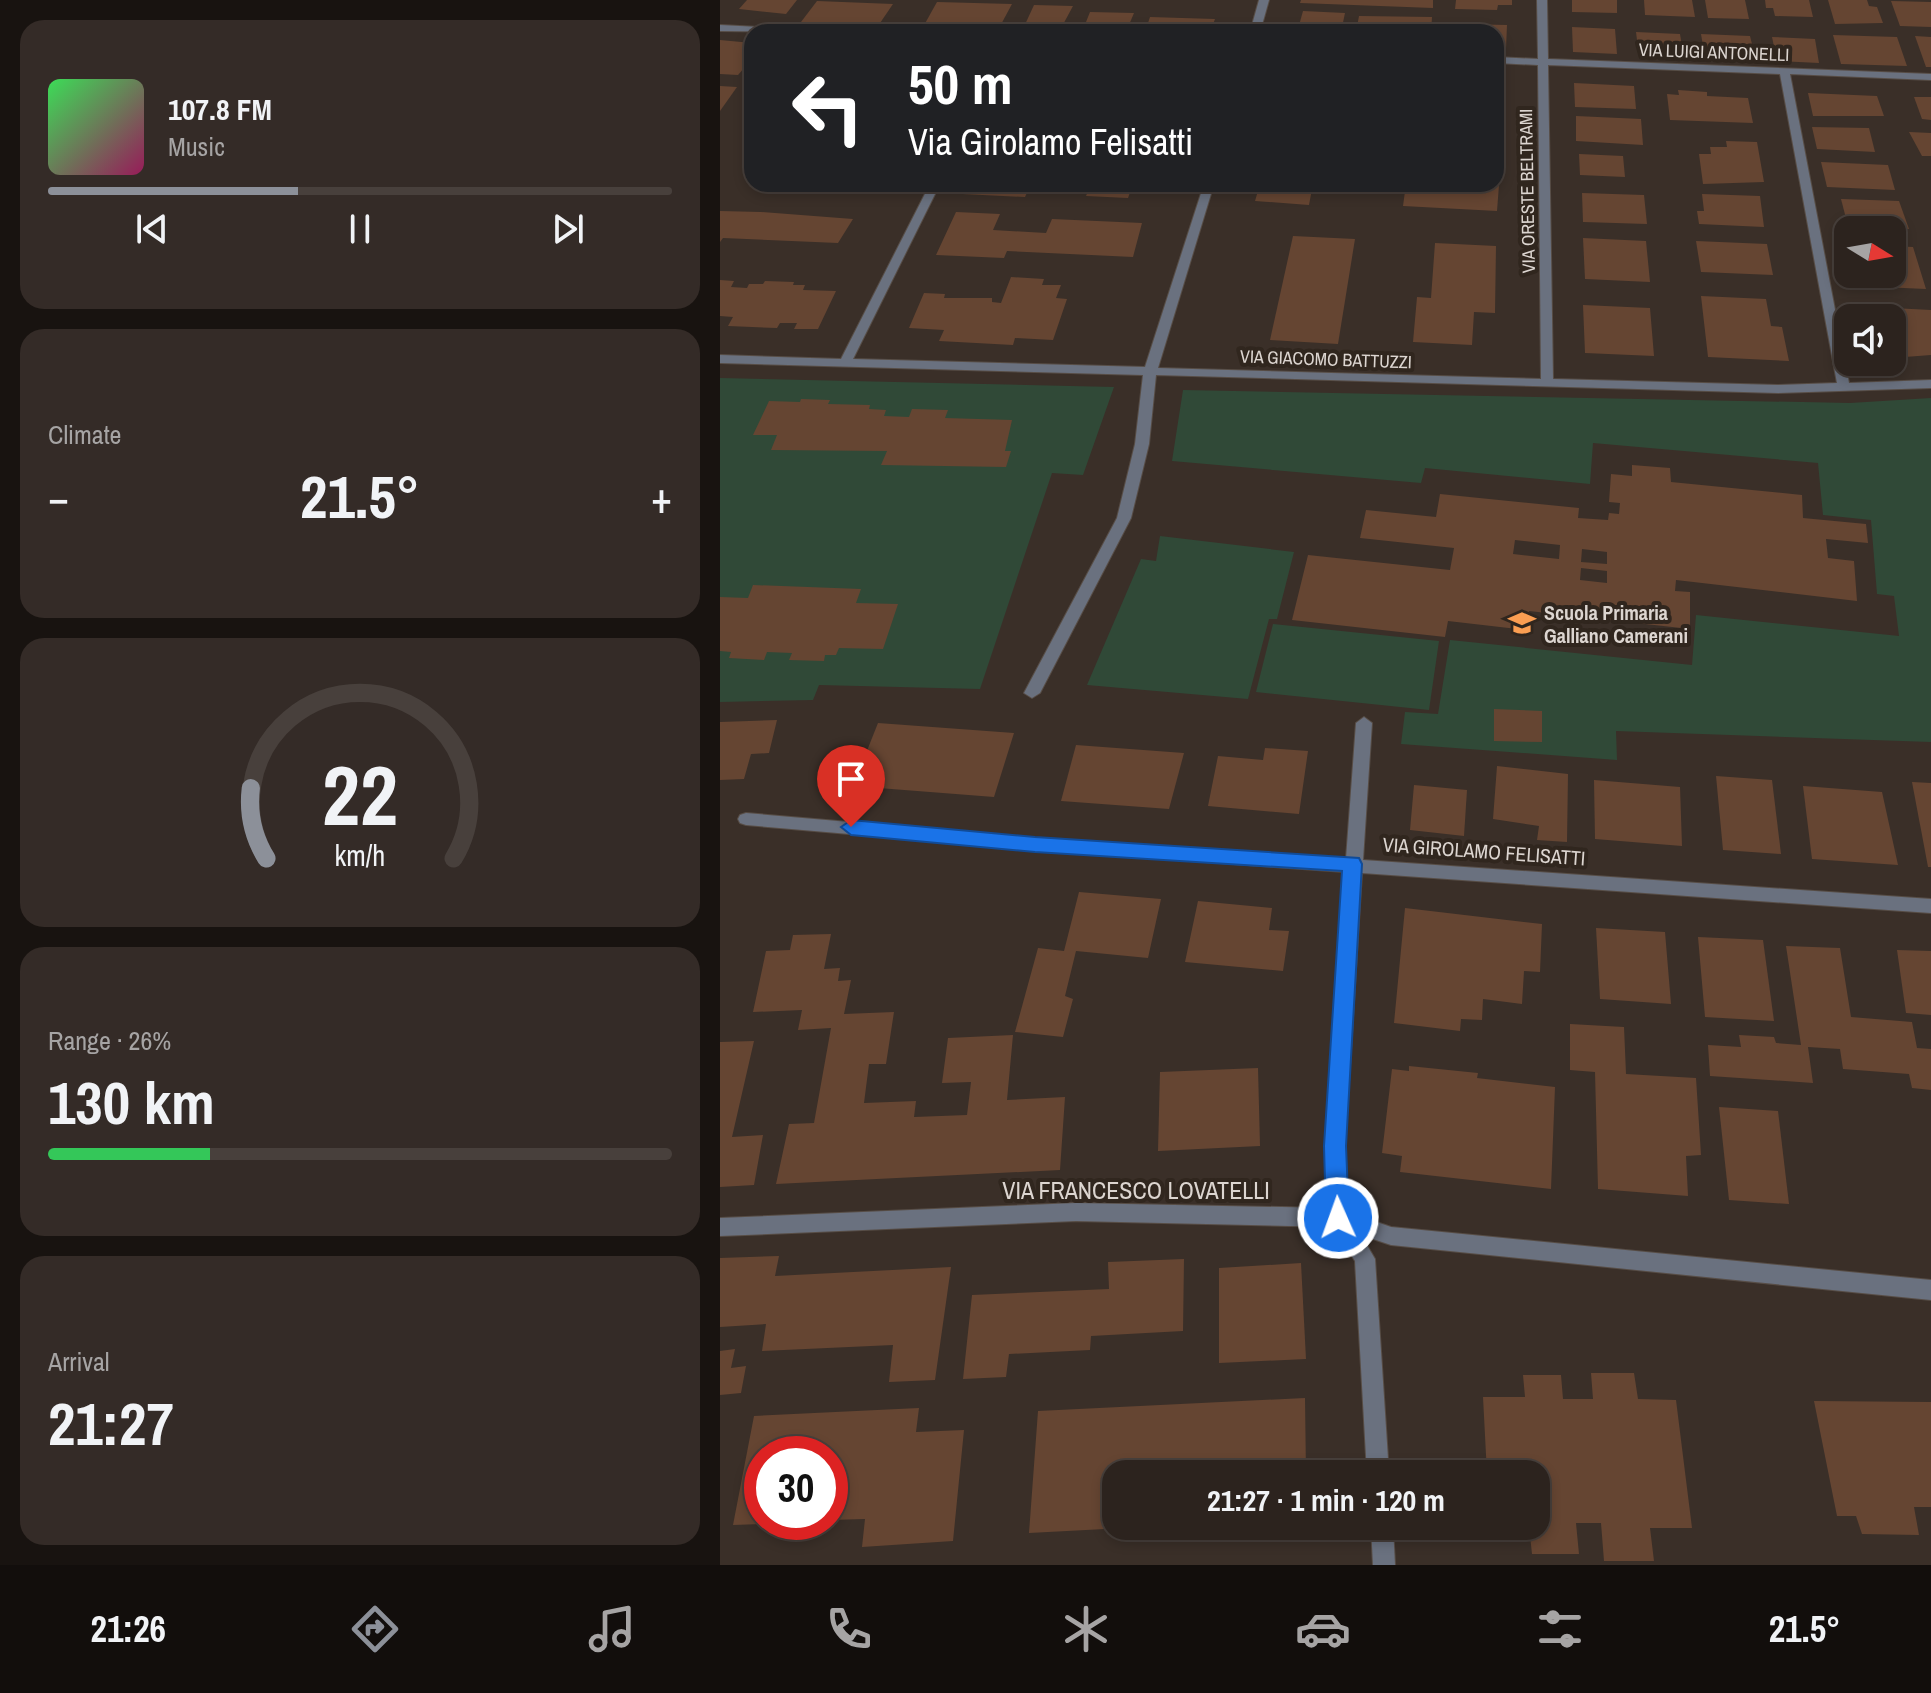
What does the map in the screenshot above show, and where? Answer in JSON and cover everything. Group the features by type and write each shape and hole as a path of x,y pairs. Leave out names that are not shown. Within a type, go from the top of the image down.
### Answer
{"street":[{"path":"1257,24 1264,0"},
{"name":"VIA ORESTE BELTRAMI","path":"1542,0 1547,382"},
{"path":"720,28 744,29"},
{"name":"VIA LUIGI ANTONELLI","path":"1504,60 1931,77"},
{"path":"1784,71 1844,388"},
{"path":"845,362 931,192"},
{"path":"1032,693 1124,518 1142,444 1150,372 1206,192"},
{"name":"VIA GIACOMO BATTUZZI","path":"720,359 1778,389 1931,384"},
{"path":"1364,723 1335,1146 1338,1218 1365,1259 1377,1460"},
{"name":"VIA GIROLAMO FELISATTI","path":"746,819 1035,844 1931,906"},
{"name":"VIA FRANCESCO LOVATELLI","path":"720,1227 1076,1212 1338,1218 1391,1236 1931,1290"},
{"path":"1383,1540 1384,1565"}],"green space":[{"path":"720,378 1114,387 1083,475 1052,473 980,689 819,685 813,700 720,702"},
{"path":"1183,390 1850,403 1931,398 1931,742 1616,731 1617,760 1401,744 1405,712 1438,714 1450,640 1692,665 1696,615 1899,636 1894,596 1877,594 1871,520 1823,515 1818,463 1593,443 1590,484 1425,468 1421,483 1172,461"},
{"path":"1160,536 1294,552 1277,619 1269,619 1248,699 1087,685 1141,559 1156,561"},
{"path":"1273,624 1439,641 1429,710 1256,692"}],"building":[{"path":"747,0 797,0 786,14 739,9"},
{"path":"1301,0 1433,0 1433,8 1300,3"},
{"path":"1456,0 1512,0 1512,5 1498,5 1497,10 1455,9"},
{"path":"1572,0 1617,0 1617,13 1572,12"},
{"path":"1644,0 1692,0 1695,17 1645,15"},
{"path":"1705,0 1745,0 1749,19 1708,18"},
{"path":"1765,0 1809,0 1813,17 1775,16 1773,8 1766,8"},
{"path":"1828,0 1867,0 1869,6 1877,7 1883,23 1835,24"},
{"path":"817,1 893,4 879,24 801,22"},
{"path":"1891,1 1931,2 1931,27 1900,26"},
{"path":"937,2 1012,4 1001,24 925,24"},
{"path":"1034,5 1073,6 1063,24 1025,24"},
{"path":"1303,11 1345,13 1343,24 1299,24"},
{"path":"1090,12 1134,13 1129,24 1085,24"},
{"path":"1359,16 1432,17 1432,24 1358,24"},
{"path":"1150,17 1215,19 1213,24 1148,24"},
{"path":"1504,25 1507,25 1504,49"},
{"path":"1572,27 1615,29 1617,54 1573,52"},
{"path":"1636,32 1680,34 1684,58 1639,56"},
{"path":"1701,34 1750,36 1756,60 1705,58"},
{"path":"1833,35 1897,37 1907,66 1841,64"},
{"path":"1915,36 1931,37 1931,67 1926,67"},
{"path":"1772,37 1815,39 1819,63 1777,61"},
{"path":"720,40 744,42 744,68 738,75 720,74"},
{"path":"1574,83 1634,86 1636,109 1575,107"},
{"path":"720,86 737,87 720,111"},
{"path":"1678,90 1707,92 1707,96 1748,98 1753,123 1670,120 1667,94 1679,95"},
{"path":"1808,93 1877,96 1884,116 1813,116"},
{"path":"1914,97 1931,97 1931,120 1922,119"},
{"path":"1576,116 1641,119 1643,145 1576,141"},
{"path":"1812,127 1869,128 1875,152 1817,149"},
{"path":"1909,132 1931,133 1931,156 1922,156"},
{"path":"1726,141 1757,142 1764,182 1703,184 1699,154 1711,154 1710,147 1727,147"},
{"path":"1579,154 1623,156 1625,177 1580,175"},
{"path":"1821,162 1888,165 1895,190 1827,187"},
{"path":"963,192 1027,192 1025,197"},
{"path":"1088,192 1130,192 1128,198 1086,196"},
{"path":"1258,192 1311,192 1309,205 1255,201"},
{"path":"1405,192 1498,192 1497,211 1403,206"},
{"path":"1582,193 1644,195 1647,224 1583,222"},
{"path":"1702,194 1760,196 1764,227 1699,224 1697,211 1704,211"},
{"path":"1841,199 1899,201 1904,216 1845,216"},
{"path":"720,211 853,219 838,243 723,238 720,242"},
{"path":"956,212 1000,214 993,230 1046,233 1052,219 1142,223 1133,257 1007,251 1004,258 936,255"},
{"path":"1293,236 1355,239 1338,344 1270,340"},
{"path":"1583,238 1646,241 1650,282 1585,279"},
{"path":"1696,241 1767,244 1773,275 1701,272"},
{"path":"1435,243 1496,246 1495,313 1474,312 1472,345 1413,342 1417,297 1431,298"},
{"path":"1906,247 1913,247 1926,289 1904,288"},
{"path":"1011,277 1044,279 1042,285 1061,285 1056,298 1067,299 1053,340 1015,338 1013,345 939,341 944,330 909,328 924,293 945,294 944,298 992,298 992,302 1001,303"},
{"path":"720,280 734,281 731,287 747,288 749,284 763,284 765,281 794,282 793,285 805,285 803,290 836,291 818,329 794,329 797,323 780,323 777,328 728,326 733,317 720,316"},
{"path":"1701,296 1766,299 1771,326 1782,327 1789,361 1708,357"},
{"path":"1583,305 1650,308 1654,356 1585,353"},
{"path":"1906,309 1931,310 1931,355 1906,357"},
{"path":"801,399 830,400 828,404 870,405 869,409 886,410 884,416 909,417 912,409 948,410 945,418 1012,420 1005,451 1011,451 1006,467 881,465 887,451 771,450 777,435 753,435 769,401 800,402"},
{"path":"1632,465 1670,468 1671,482 1802,495 1803,518 1866,524 1868,543 1826,539 1828,558 1854,561 1857,601 1676,580 1675,591 1690,592 1690,629 1529,611 1527,630 1448,621 1445,637 1292,620 1308,555 1450,570 1454,548 1360,538 1366,510 1436,517 1440,494 1579,508 1578,518 1608,520 1609,513 1619,514 1620,503 1609,502 1611,474 1632,476","holes":["1515,540 1560,545 1559,559 1513,554","1582,549 1607,552 1607,564 1581,562","1581,568 1607,571 1607,583 1580,580"]},
{"path":"753,585 861,589 856,603 898,604 883,649 839,648 836,655 825,655 824,661 789,660 792,653 767,652 764,660 729,658 731,652 720,651 720,597 748,598"},
{"path":"1494,709 1542,711 1542,742 1494,741"},
{"path":"777,720 769,753 751,754 744,779 720,780 720,722"},
{"path":"878,723 1014,733 994,797 853,786"},
{"path":"1076,745 1184,753 1169,809 1061,801"},
{"path":"1265,748 1308,751 1299,814 1208,806 1218,756 1263,760"},
{"path":"1497,766 1568,774 1567,842 1537,840 1539,826 1493,819"},
{"path":"1716,776 1772,780 1781,854 1723,850"},
{"path":"1594,780 1680,787 1682,846 1595,839"},
{"path":"1912,782 1931,783 1931,867 1928,867"},
{"path":"1414,785 1467,790 1464,836 1410,830"},
{"path":"1803,786 1882,792 1898,865 1812,859"},
{"path":"1079,892 1161,899 1148,958 1076,951 1065,996 1073,999 1063,1037 1015,1032 1038,948 1064,951"},
{"path":"1198,901 1272,908 1269,930 1289,931 1283,971 1185,962"},
{"path":"1405,908 1542,924 1540,972 1524,971 1522,1004 1483,999 1482,1020 1461,1019 1460,1031 1394,1023"},
{"path":"1596,928 1665,932 1671,1004 1600,999"},
{"path":"831,934 824,969 840,968 838,981 851,980 844,1014 894,1012 886,1064 869,1064 864,1103 916,1101 914,1117 967,1115 971,1082 942,1083 948,1038 1013,1035 1007,1100 1065,1097 1060,1170 776,1184 789,1124 814,1123 831,1028 798,1030 802,1010 753,1012 766,951 790,950 793,935"},
{"path":"1698,937 1763,940 1774,1021 1705,1017"},
{"path":"1786,946 1840,948 1851,1017 1912,1022 1917,1048 1931,1049 1931,1090 1912,1088 1909,1074 1843,1069 1840,1049 1808,1047 1813,1083 1710,1076 1708,1045 1741,1047 1739,1035 1774,1037 1776,1043 1801,1045"},
{"path":"1897,950 1931,951 1931,1015 1906,1013"},
{"path":"1570,1024 1624,1027 1626,1074 1696,1078 1701,1155 1686,1156 1688,1196 1598,1189 1595,1072 1570,1070"},
{"path":"754,1041 732,1137 763,1135 754,1185 720,1187 720,1042"},
{"path":"1409,1066 1478,1073 1477,1078 1555,1087 1551,1189 1400,1172 1402,1156 1382,1153 1392,1069 1409,1071"},
{"path":"1258,1068 1260,1146 1158,1151 1160,1072"},
{"path":"1719,1107 1778,1111 1789,1204 1729,1200"},
{"path":"779,1256 775,1276 951,1267 935,1380 889,1382 893,1345 762,1351 766,1324 720,1327 720,1258"},
{"path":"1184,1259 1183,1331 1091,1336 1090,1350 1009,1354 1006,1377 963,1379 972,1295 1109,1289 1108,1262"},
{"path":"1301,1263 1306,1359 1219,1363 1219,1268"},
{"path":"735,1349 731,1368 746,1366 741,1393 720,1395 720,1351"},
{"path":"1591,1373 1634,1373 1638,1399 1676,1400 1692,1528 1650,1528 1654,1561 1604,1561 1601,1523 1576,1523 1579,1554 1532,1554 1530,1540 1550,1540 1550,1460 1486,1460 1483,1397 1525,1397 1523,1375 1561,1375 1563,1399 1593,1399"},
{"path":"1305,1398 1306,1460 1102,1460 1102,1529 1029,1533 1038,1411"},
{"path":"1814,1401 1931,1402 1931,1507 1914,1507 1919,1535 1862,1534 1856,1516 1837,1516"},
{"path":"919,1408 916,1432 964,1430 953,1541 862,1547 865,1519 848,1519 848,1436 750,1436 754,1416"},
{"path":"744,1468 744,1525 733,1525"}],"place":[{"name":"Scuola Primaria Galliano Camerani","path":"1522,623"}],"route":[{"path":"851,827 1035,844 1352,864 1335,1146 1338,1218"}]}
